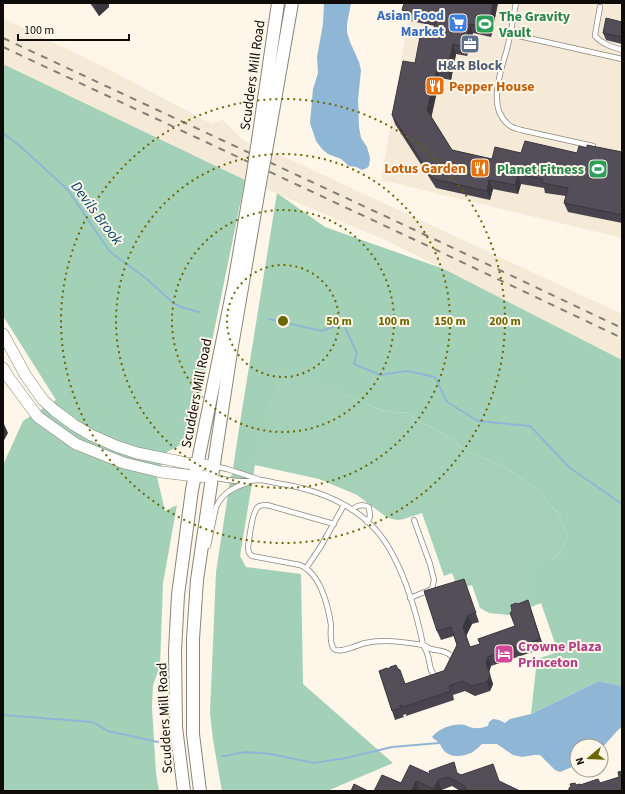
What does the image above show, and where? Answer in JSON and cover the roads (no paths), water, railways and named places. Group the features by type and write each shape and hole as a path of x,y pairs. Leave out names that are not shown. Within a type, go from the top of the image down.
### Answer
{"main road":[{"name":"Scudders Mill Road","path":"262,149 278,3"},
{"name":"Scudders Mill Road","path":"184,791 176,727 175,630 178,595 196,470 292,3"},
{"name":"Scudders Mill Road","path":"200,791 193,734 193,639 197,580 257,175"}],"street":[{"path":"3,334 6,349 44,400 54,410 74,425 91,435 116,446 179,462 196,470"},
{"path":"3,368 38,417 76,444 124,463 161,472 196,470 213,472"}],"lane":[{"path":"516,3 496,96 500,113 512,127 595,147"},
{"path":"600,7 596,36 599,40 613,48 622,50"},
{"path":"510,34 622,59"},
{"path":"213,472 241,482 260,480"},
{"path":"213,472 254,477 260,480 323,494 352,510 367,522 376,530 397,563 405,582 423,645 428,655 432,671 436,676 442,677 451,673 454,665 451,656 423,645 406,642 383,641 366,643 340,651 335,650 332,643 331,626 325,598 320,585 307,567 252,556 249,553 248,548 254,513 257,507 262,505 267,505 334,524"},
{"path":"207,550 216,507 223,495 239,486 260,480"},
{"path":"307,567 321,546 344,505"},
{"path":"352,510 364,505 369,508 370,517 367,522"},
{"path":"410,598 435,589 430,564 414,520"},
{"path":"197,580 203,571 206,557"}],"water":[{"path":"324,3 351,3 347,32 361,70 358,100 359,127 361,138 367,147 370,158 369,166 362,170 349,166 341,159 328,154 322,149 316,141 310,123 313,89 318,73 317,57 323,24"},
{"path":"599,681 622,686 622,727 609,740 609,738 569,738 569,768 560,772 555,770 540,755 522,757 513,755 497,744 482,744 474,751 466,755 459,756 448,754 432,737 439,731 452,726 465,725 472,728 480,728 488,726 489,722 493,719 505,723 510,719 531,714"}],"waterway":[{"name":"Devils Brook","path":"3,133 20,146 68,190 110,252 147,279 173,303 199,312"},
{"name":"Devils Brook","path":"269,319 322,331 343,323 357,353 354,364 380,375 407,371 435,377 447,402 478,421 530,426 570,468 622,504"},
{"path":"3,715 93,722 108,731 158,742"},
{"path":"222,756 245,752 271,754 314,763 346,758 392,747 439,743"}],"railway":[{"path":"3,38 622,328"},
{"path":"3,47 622,338"}],"place":[{"name":"Asian Food Market","path":"458,23"},
{"name":"The Gravity Vault","path":"485,24"},
{"name":"H&R Block","path":"470,44"},
{"name":"Pepper House","path":"435,86"},
{"name":"Lotus Garden","path":"480,168"},
{"name":"Planet Fitness","path":"598,169"},
{"name":"Crowne Plaza Princeton","path":"504,654"}]}
